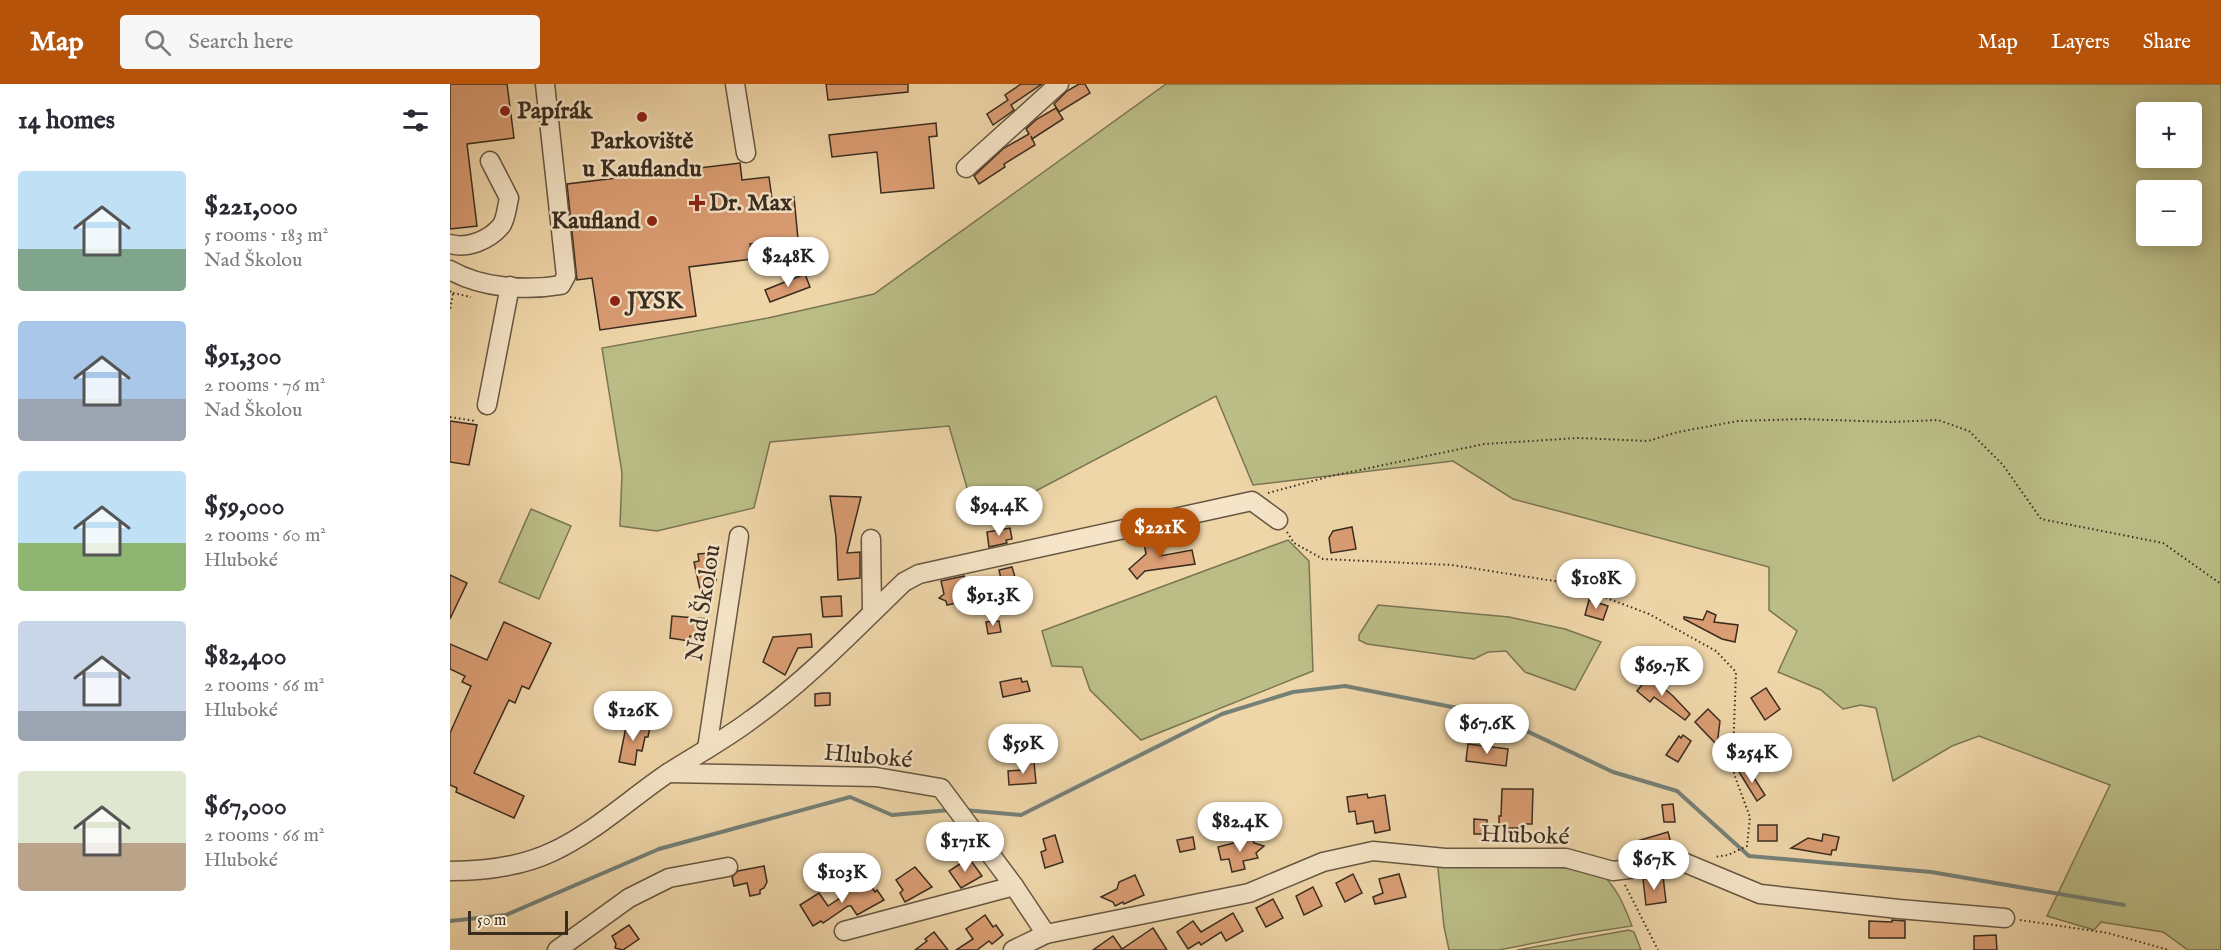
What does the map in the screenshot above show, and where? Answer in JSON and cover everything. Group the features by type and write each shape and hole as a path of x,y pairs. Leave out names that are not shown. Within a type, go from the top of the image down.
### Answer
{"street":[{"path":"450,270 461,276 510,286 540,288 561,285 566,276 545,84"},
{"path":"735,84 746,153"},
{"path":"966,168 1059,84"},
{"path":"450,244 457,246 481,242 502,225 509,198 490,161"},
{"path":"487,405 510,286"},
{"path":"450,871 504,868 554,852 582,835 668,773 761,712 805,675 904,582 919,574 1252,501 1278,520"},
{"name":"Nad Školou","path":"706,749 739,536"},
{"path":"871,539 872,612"},
{"name":"Hluboké","path":"668,773 876,777 941,788 1014,886 1046,934"},
{"name":"Hluboké","path":"1013,950 1046,934 1249,893 1323,862 1373,851 1445,858 1566,858 1613,871 1683,862 1760,894 2005,918"},
{"path":"557,950 629,898 669,878 728,867"},
{"path":"844,931 1014,886"}],"path":[{"path":"450,291 453,293 450,311"},
{"path":"450,417 475,421"},
{"path":"1252,501 1268,493 1331,476 1484,444 1578,438 1648,441 1678,432 1738,421 1938,420 1969,431 2003,465 2041,519 2163,543 2221,584"},
{"path":"1278,520 1294,543 1323,559 1452,565 1567,583 1649,614 1716,651 1736,672 1732,753 1734,774 1750,817 1747,846 1733,853"},
{"path":"1613,871 1624,884 1658,950"},
{"path":"2005,918 2108,933 2169,950"}],"green space":[{"path":"1166,84 2221,84 2221,950 2188,950 2163,932 2101,922 2094,930 2047,916 2110,785 1979,736 1952,746 1893,781 1876,708 1861,705 1843,709 1821,690 1778,672 1797,631 1769,610 1769,567 1513,499 1453,461 1253,485 1216,396 977,522 949,426 770,442 754,508 657,531 620,526 622,473 602,348 768,318 874,294"},
{"path":"531,509 571,526 539,599 499,582"},
{"path":"1288,540 1309,561 1313,671 1141,740 1090,690 1082,667 1052,666 1042,631"},
{"path":"1378,605 1509,617 1565,629 1601,642 1575,690 1525,672 1506,651 1488,652 1474,659 1367,644 1359,640 1359,635"},
{"path":"1437,859 1598,870 1619,896 1632,926 1499,950 1449,950 1444,927"},
{"path":"1629,930 1634,932 1641,950 1517,950"}],"building":[{"path":"450,84 507,84 514,138 467,144 477,226 450,229"},
{"path":"826,84 908,84 908,92 828,100"},
{"path":"1021,84 1042,84 1011,105 1014,110 993,125 987,114 1008,100 1005,95"},
{"path":"1079,84 1085,84 1090,93 1059,112 1054,104 1067,91"},
{"path":"1056,108 1063,119 1032,139 1035,145 1004,164 1005,167 979,184 974,176 1004,148 1029,134 1026,129 1037,119"},
{"path":"936,123 937,136 929,137 934,188 881,193 877,152 832,157 829,135"},
{"path":"740,163 742,180 769,177 772,199 794,197 798,239 750,244 752,259 689,267 696,316 600,330 592,278 577,280 567,184"},
{"path":"805,274 810,287 770,302 765,290"},
{"path":"450,421 477,425 469,465 450,462"},
{"path":"830,496 861,497 847,553 860,552 860,578 838,580 836,537"},
{"path":"1352,527 1356,549 1331,553 1329,538 1333,531"},
{"path":"1010,528 1012,539 1006,540 1007,543 989,547 987,532"},
{"path":"1156,535 1160,556 1192,550 1195,564 1145,571 1137,579 1129,569 1146,554 1143,537"},
{"path":"711,553 712,571 716,571 716,581 712,581 710,596 701,594 694,562 699,561 698,554"},
{"path":"1012,567 1020,594 1000,598 996,580 1001,579 999,570"},
{"path":"450,575 467,583 450,619"},
{"path":"964,576 970,600 947,605 946,601 939,598 944,594 941,581"},
{"path":"841,596 842,616 823,617 821,597"},
{"path":"1589,600 1608,606 1603,620 1585,615"},
{"path":"1707,611 1716,615 1714,622 1738,625 1735,642 1722,639 1684,619 1684,617 1703,620"},
{"path":"672,616 707,619 704,638 690,636 689,641 670,638"},
{"path":"999,621 1001,632 988,634 986,622"},
{"path":"504,622 551,643 529,689 522,686 515,703 509,700 474,773 524,796 514,818 456,792 457,788 450,785 450,733 471,686 462,682 465,676 450,669 450,644 487,660"},
{"path":"811,634 812,647 798,648 785,675 763,662 773,637"},
{"path":"1649,676 1690,714 1685,720 1654,697 1650,702 1637,691"},
{"path":"1021,678 1022,682 1027,681 1030,691 1003,697 1000,682"},
{"path":"1766,688 1780,709 1765,720 1751,698"},
{"path":"830,693 830,705 815,706 815,694"},
{"path":"1708,709 1720,721 1717,745 1695,722"},
{"path":"627,722 650,727 642,751 637,750 635,765 619,762"},
{"path":"1683,735 1691,741 1678,762 1666,755 1679,736 1681,738"},
{"path":"1468,744 1508,749 1506,766 1466,761"},
{"path":"1023,762 1034,762 1036,783 1009,785 1008,771 1023,770"},
{"path":"1747,767 1765,795 1757,801 1739,772"},
{"path":"1502,789 1533,789 1532,824 1522,824 1522,828 1499,828"},
{"path":"1367,794 1368,798 1385,795 1390,830 1375,833 1373,821 1357,824 1355,811 1349,812 1347,797"},
{"path":"1673,804 1675,822 1664,822 1662,805"},
{"path":"1474,819 1487,820 1487,834 1474,834"},
{"path":"1758,825 1777,825 1777,841 1758,841"},
{"path":"1668,832 1672,847 1631,857 1627,844"},
{"path":"1823,834 1839,837 1836,850 1832,850 1831,855 1791,848 1808,838 1822,841"},
{"path":"1055,835 1063,862 1045,868 1041,852 1046,850 1043,839"},
{"path":"1193,837 1195,849 1180,852 1177,840"},
{"path":"1253,838 1254,843 1264,846 1256,853 1258,858 1243,861 1245,869 1232,872 1229,859 1221,860 1218,847"},
{"path":"969,858 982,876 961,888 949,871"},
{"path":"764,866 767,882 760,890 760,894 750,896 747,883 734,886 732,877 738,871"},
{"path":"915,867 932,887 905,902 900,893 903,890 896,880"},
{"path":"1353,874 1362,893 1345,902 1336,883"},
{"path":"1399,874 1406,897 1375,904 1373,897 1383,893 1379,879"},
{"path":"1135,875 1144,895 1115,906 1113,902 1101,897 1117,889 1119,882"},
{"path":"1663,876 1666,902 1646,905 1643,879"},
{"path":"867,880 884,900 857,915 851,906 848,906 823,923 821,921 813,926 800,905 819,893 828,906"},
{"path":"1313,887 1322,906 1304,915 1296,896"},
{"path":"1273,899 1283,918 1266,927 1256,908"},
{"path":"1233,913 1243,931 1226,941 1221,932 1201,945 1199,942 1188,949 1177,932 1193,921 1201,932"},
{"path":"985,915 993,927 996,925 1003,935 992,944 989,941 977,950 956,950 973,939 966,929"},
{"path":"1892,920 1905,921 1905,938 1869,938 1869,921 1892,922"},
{"path":"629,925 639,939 623,950 615,948 616,944 612,936"},
{"path":"1153,928 1167,950 1093,950 1113,936 1122,949"},
{"path":"934,932 948,950 915,950 927,941 925,939"},
{"path":"1996,935 1997,950 1974,950 1974,936"}],"waterway":[{"path":"964,810 1021,815 1222,714 1293,692 1345,686 1493,715 1613,772 1677,791 1749,856 1931,872 2124,905"},
{"path":"450,921 506,915 659,849 850,797 892,815 950,810"}],"place":[{"name":"Papírák","path":"505,111"},
{"name":"Parkoviště u Kauflandu","path":"642,117"},
{"name":"Dr. Max","path":"697,203"},
{"name":"Kaufland","path":"652,221"},
{"name":"JYSK","path":"615,301"}]}
